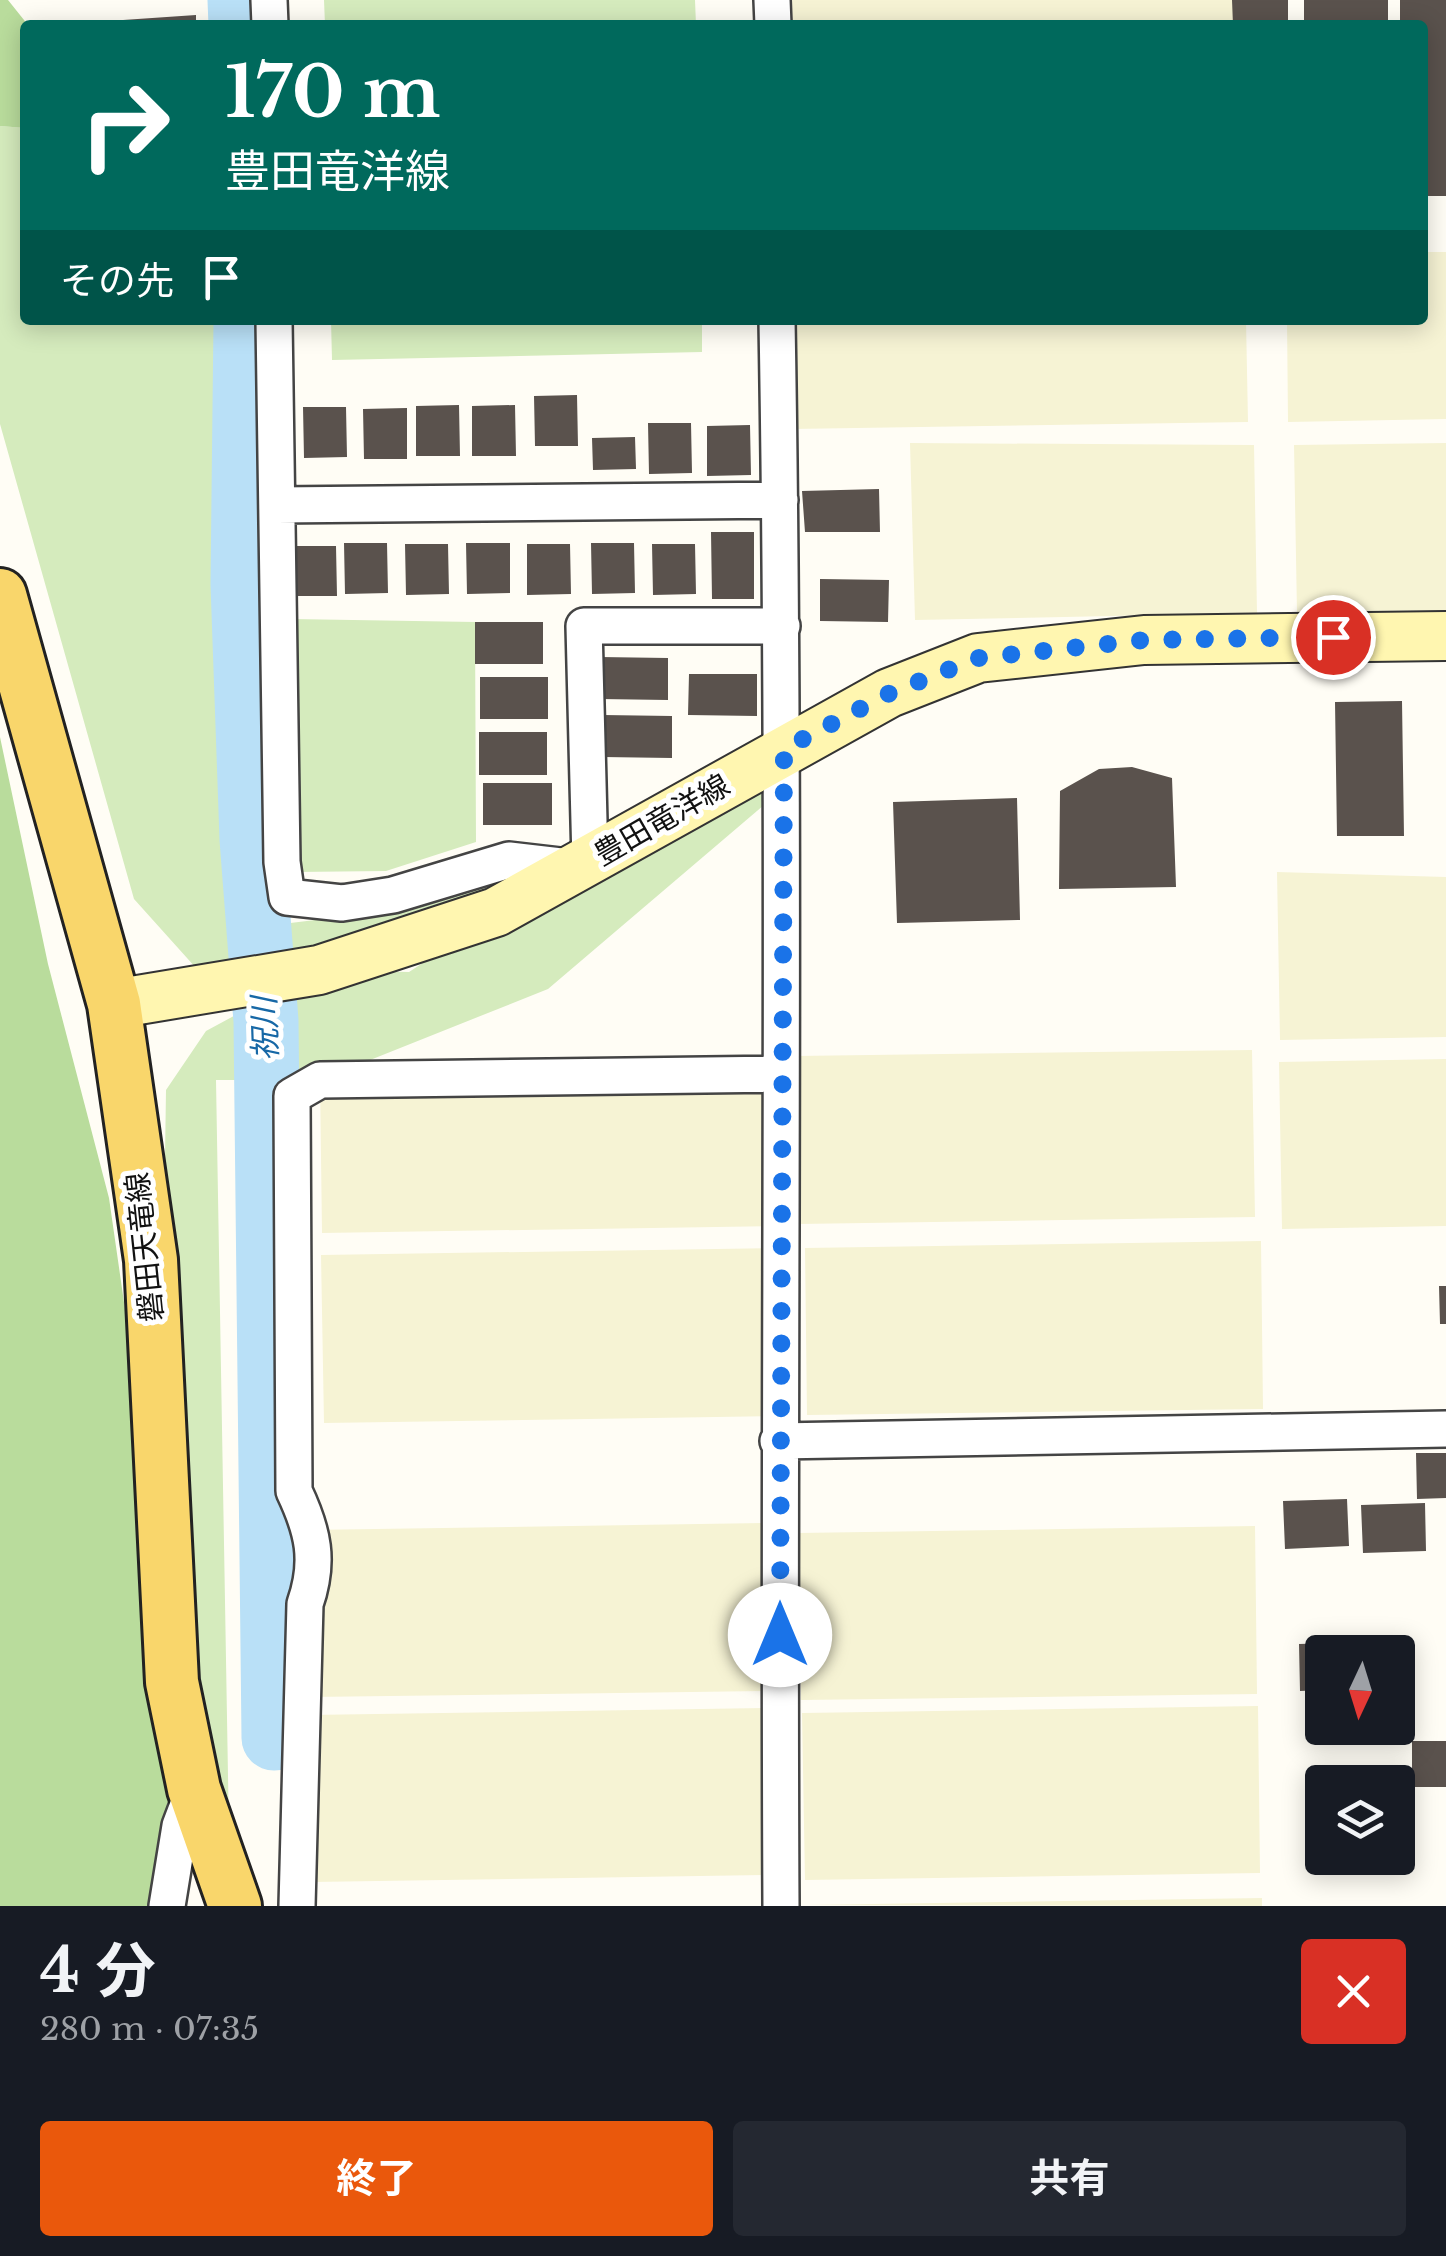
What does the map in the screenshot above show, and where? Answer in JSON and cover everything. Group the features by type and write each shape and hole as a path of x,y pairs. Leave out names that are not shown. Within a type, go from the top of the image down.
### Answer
{"main road":[{"name":"磐田天竜線","path":"0,595 114,1004 151,1260 172,1682 194,1789 235,1906"},
{"name":"豊田竜洋線","path":"114,1004 319,970 496,912 890,693 978,658 1144,640 1446,636"}],"street":[{"path":"274,325 282,862 286,897 342,903 393,894 509,860 584,865 584,626 782,626"},
{"path":"778,325 784,749 778,1441 781,1906"},
{"path":"277,506 780,500"},
{"path":"297,1906 305,1604 312,1583 312,1529 294,1491 292,1096 320,1080 782,1074"},
{"path":"778,1441 1446,1429"},
{"path":"167,1906 180,1826 194,1789"}],"shaded area":[{"path":"781,0 1238,0 1238,20 782,20"},
{"path":"1428,252 1446,252 1446,419 1288,422 1287,325 1428,325"},
{"path":"790,325 1246,325 1248,422 792,429"},
{"path":"910,443 1254,445 1257,613 915,620"},
{"path":"1446,443 1446,611 1297,613 1294,445"},
{"path":"1277,872 1446,877 1446,1037 1280,1040"},
{"path":"1252,1050 1255,1217 798,1224 796,1056"},
{"path":"776,1059 778,1226 322,1233 320,1080"},
{"path":"1446,1059 1446,1226 1282,1229 1279,1062"},
{"path":"1261,1241 1263,1409 807,1415 805,1248"},
{"path":"778,1248 780,1416 324,1423 321,1255"},
{"path":"764,1523 767,1691 311,1697 308,1530"},
{"path":"1255,1526 1257,1694 801,1700 798,1533"},
{"path":"1258,1706 1260,1873 805,1880 802,1713"},
{"path":"765,1708 768,1875 312,1882 309,1715"},
{"path":"1262,1898 1262,1906 806,1905"}],"green space":[{"path":"0,0 8,0 24,20 20,20 20,128 0,126"},
{"path":"324,0 695,0 696,20 325,20"},
{"path":"0,126 20,128 20,325 255,325 266,904 274,925 389,911 473,886 505,886 323,947 196,968 134,899 0,424"},
{"path":"331,325 702,325 702,352 332,360"},
{"path":"292,619 475,622 476,842 386,871 296,872"},
{"path":"0,737 48,964 109,1198 194,1789 182,1906 0,1906"},
{"path":"760,763 784,788 548,989 320,1080 216,1080 230,1891 160,1489 166,1090 206,1031 319,970 409,972 522,898"}],"building":[{"path":"1232,0 1288,0 1288,20 1233,20"},
{"path":"1304,0 1388,0 1388,20 1304,20"},
{"path":"1400,0 1446,0 1446,196 1428,196 1428,20 1400,20"},
{"path":"196,15 196,20 123,20"},
{"path":"577,395 578,446 535,446 534,396"},
{"path":"459,405 460,456 416,456 416,406"},
{"path":"515,405 516,456 472,456 472,406"},
{"path":"303,407 346,407 347,457 304,458"},
{"path":"407,408 407,459 364,459 363,409"},
{"path":"648,423 691,423 692,473 649,474"},
{"path":"750,425 751,475 707,476 707,426"},
{"path":"635,437 636,469 593,470 592,438"},
{"path":"879,489 880,532 805,532 802,491"},
{"path":"711,532 754,532 754,599 712,599"},
{"path":"344,543 387,543 388,593 345,594"},
{"path":"466,543 510,543 510,593 467,594"},
{"path":"591,543 634,543 635,593 592,594"},
{"path":"405,544 448,544 449,594 406,595"},
{"path":"527,544 570,544 571,594 527,595"},
{"path":"652,544 695,544 696,594 653,595"},
{"path":"293,546 336,546 337,596 294,596"},
{"path":"820,579 889,580 888,622 820,621"},
{"path":"475,622 543,622 543,664 475,664"},
{"path":"600,657 668,658 668,700 600,699"},
{"path":"689,674 757,674 757,716 688,715"},
{"path":"480,677 548,677 548,719 480,719"},
{"path":"1402,701 1404,836 1337,836 1335,702"},
{"path":"603,715 672,716 672,758 603,757"},
{"path":"479,732 547,732 547,775 479,775"},
{"path":"1132,767 1172,778 1176,887 1059,889 1060,791 1099,769"},
{"path":"483,783 552,783 552,825 483,825"},
{"path":"1017,798 1020,920 897,923 893,802"},
{"path":"1439,1286 1446,1286 1446,1324 1440,1324"},
{"path":"1416,1453 1446,1453 1446,1498 1417,1499"},
{"path":"1347,1499 1349,1546 1285,1549 1283,1501"},
{"path":"1425,1503 1426,1551 1363,1553 1361,1505"},
{"path":"1299,1644 1305,1644 1305,1691 1300,1691"},
{"path":"1415,1741 1446,1741 1446,1787 1415,1787"}],"waterway":[{"name":"祝川","path":"240,0 241,20"},
{"name":"祝川","path":"246,325 243,584 252,839 266,1021 274,1738"}],"route":[{"path":"780,1635 784,749 890,693 978,658 1144,640 1333,637"}]}
